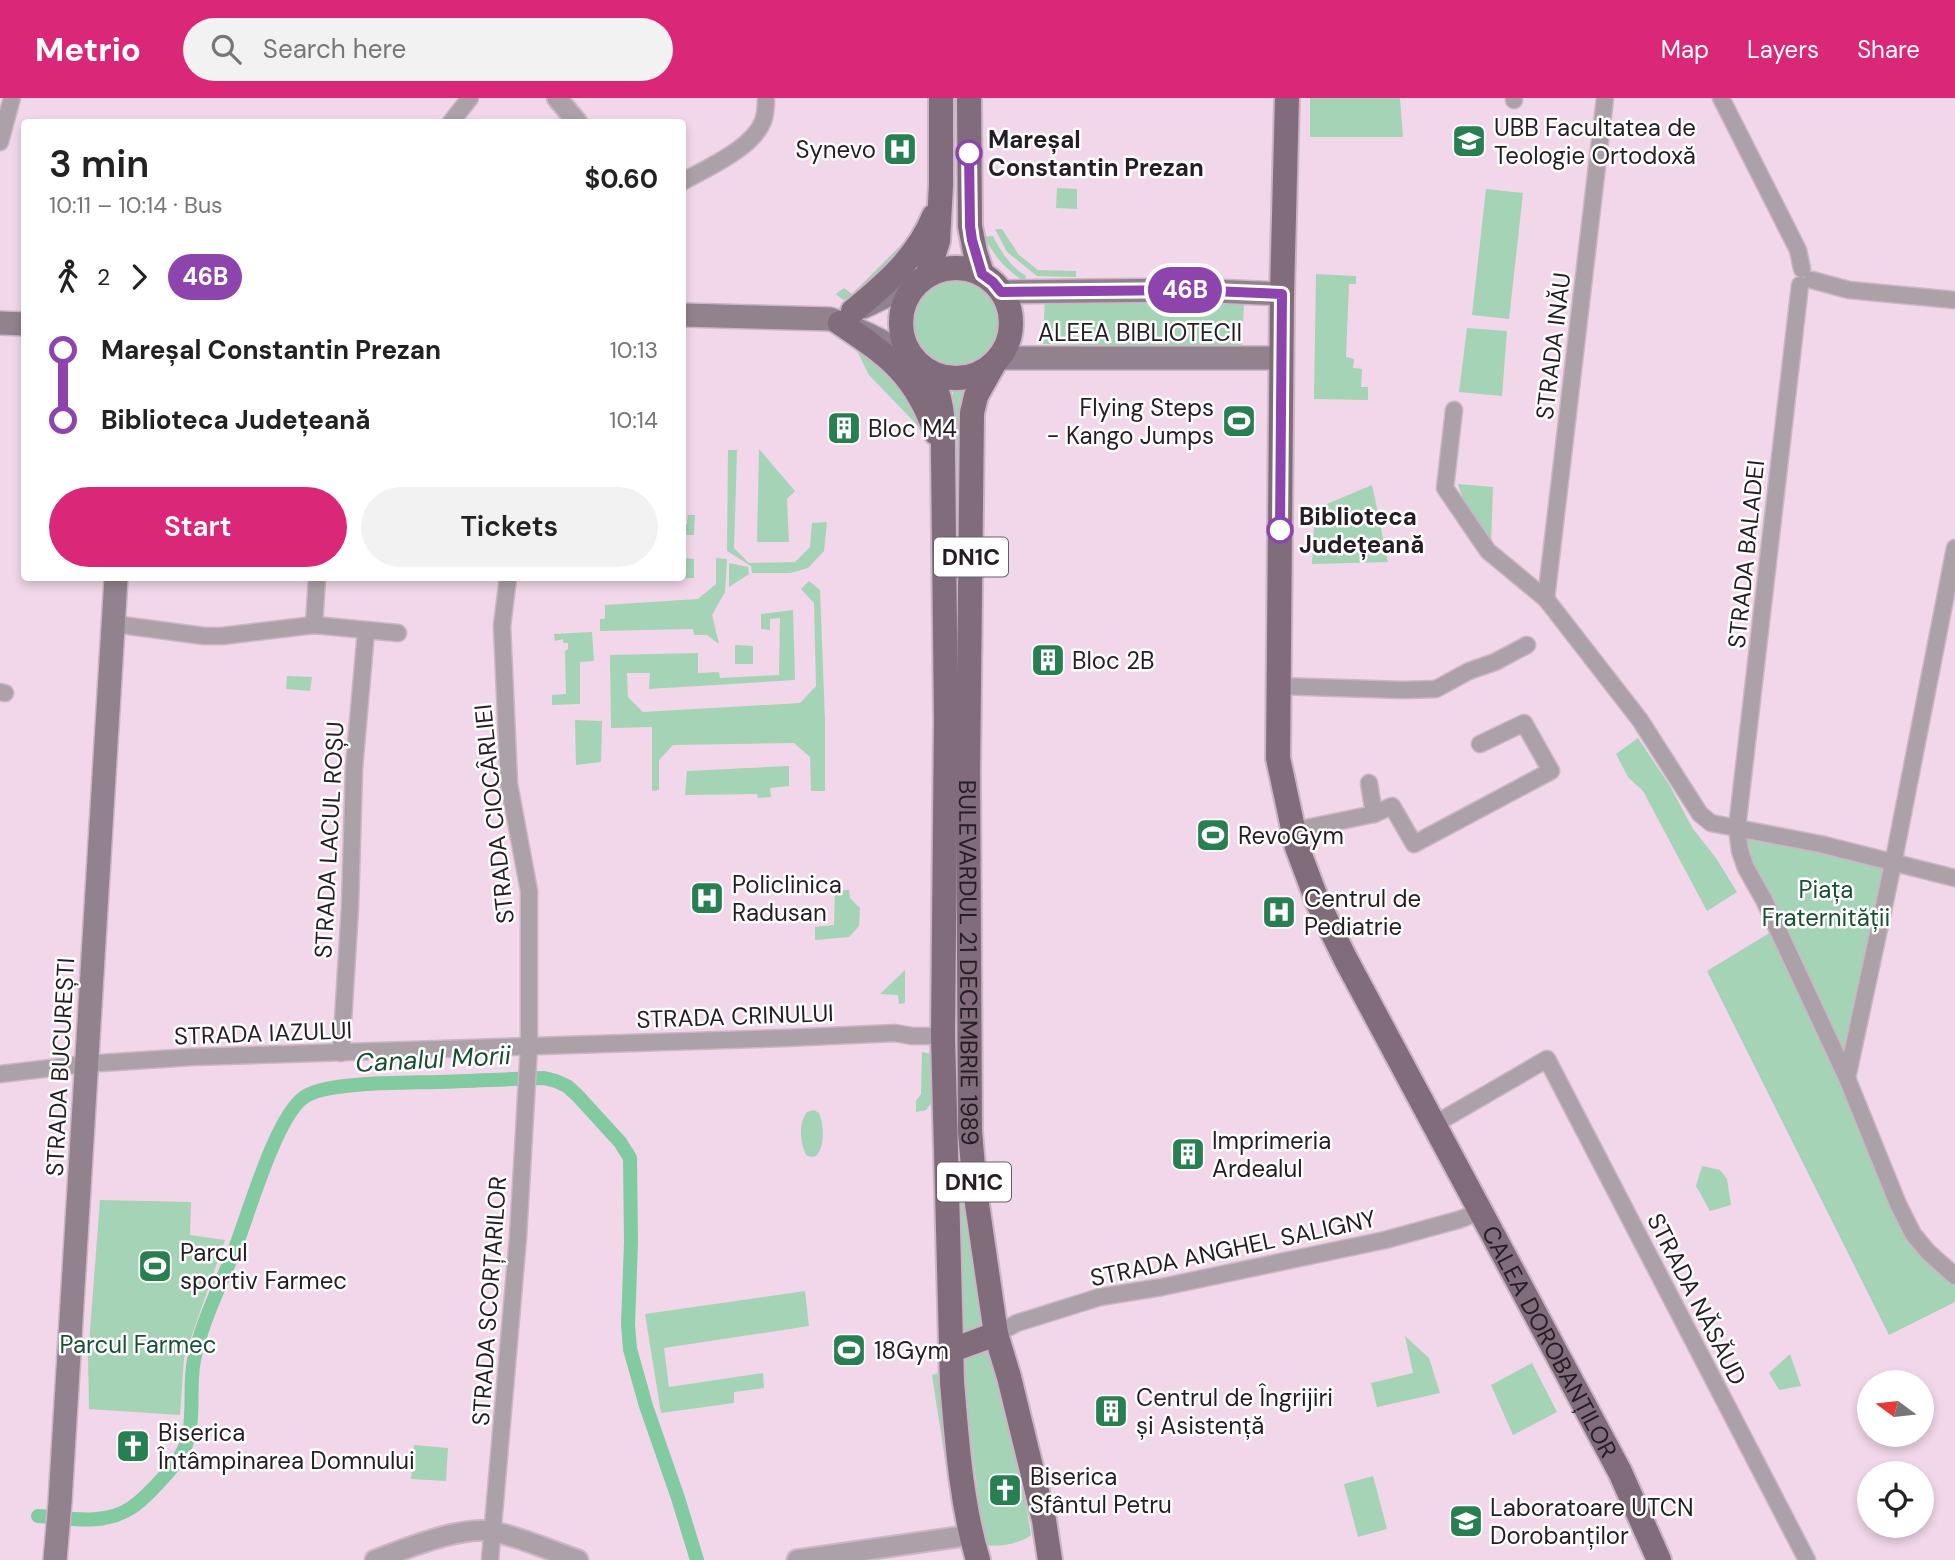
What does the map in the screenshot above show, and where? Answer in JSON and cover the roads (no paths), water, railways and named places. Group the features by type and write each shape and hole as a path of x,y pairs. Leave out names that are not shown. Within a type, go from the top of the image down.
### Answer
{"main road":[{"name":"DN1C","path":"923,367 903,340 900,327 905,300 924,277 938,241 941,199 941,98"},
{"path":"969,98 970,226 982,274"},
{"name":"CALEA DOROBANȚILOR","path":"1287,98 1277,686 1278,758 1292,831 1318,903 1346,960 1620,1472 1659,1560"},
{"path":"841,318 885,284 914,252 927,233 941,199"},
{"path":"686,316 841,318 948,268 982,274 1001,292"},
{"name":"ALEEA BIBLIOTECII","path":"1001,292 1188,290 1282,294"},
{"name":"DN1C","path":"997,360 1006,348 1010,329 1007,303 1001,292"},
{"path":"841,318 939,376 963,378 986,370 997,360"},
{"path":"841,318 900,367 917,389 929,412 943,453"},
{"path":"0,323 21,324"},
{"name":"ALEEA BIBLIOTECII","path":"997,360 1281,358"},
{"name":"BULEVARDUL 21 DECEMBRIE 1989","path":"997,360 979,388 972,413 968,772 970,1132 975,1190 996,1334 1041,1509 1050,1560"},
{"name":"BULEVARDUL 21 DECEMBRIE 1989","path":"923,367 939,394 943,418 946,719 943,1036 951,1382 956,1437 971,1535 978,1560"},
{"name":"STRADA BUCUREȘTI","path":"55,1560 116,581"},
{"path":"952,1350 996,1334"}],"street":[{"path":"0,142 12,98"},
{"path":"556,98 574,119"},
{"path":"686,180 734,152 756,132 766,113 766,98"},
{"name":"STRADA INĂU","path":"1546,599 1605,98"},
{"path":"1721,98 1798,250 1804,278 1849,290 1955,300"},
{"name":"STRADA BALADEI","path":"1737,828 1804,278"},
{"path":"1454,410 1445,488 1488,551 1546,599 1640,720 1700,814 1711,823 1819,844 1955,878"},
{"path":"1847,1078 1893,863 1955,548"},
{"path":"314,625 317,581"},
{"name":"STRADA CIOCÂRLIEI","path":"508,581 502,626 509,783 529,891 529,1046"},
{"path":"114,624 222,636 314,625 398,633"},
{"name":"STRADA LACUL ROȘU","path":"341,1053 350,907 354,768 366,631"},
{"path":"1277,686 1436,689 1527,645"},
{"path":"1292,831 1374,814 1392,806 1414,845 1551,771 1524,723 1480,744"},
{"path":"1369,783 1374,814"},
{"path":"1737,828 1746,868 1764,900 1847,1078 1913,1234 1928,1252 1955,1276"},
{"name":"STRADA CRINULUI","path":"529,1046 895,1033 943,1036"},
{"name":"STRADA IAZULUI","path":"0,1074 85,1064 192,1057 529,1046"},
{"name":"STRADA SCORȚARILOR","path":"490,1560 518,1228 529,1046"},
{"name":"STRADA NĂSĂUD","path":"1435,1124 1547,1059 1807,1560"},
{"name":"STRADA ANGHEL SALIGNY","path":"996,1334 1017,1323 1100,1297 1162,1287 1353,1247 1480,1212"},
{"path":"374,1560 460,1533 493,1531 578,1560"},
{"path":"797,1560 971,1535"}],"waterway":[{"name":"Canalul Morii","path":"38,1516 86,1520 120,1514 148,1494 179,1458 189,1434 193,1369 201,1332 273,1146 282,1126 303,1098 329,1088 368,1084 544,1078 567,1086 577,1095 620,1142 630,1158 630,1349 697,1560"}],"place":[{"name":"UBB Facultatea de Teologie Ortodoxă","path":"1469,141"},
{"name":"Synevo","path":"900,149"},
{"name":"Mareșal Constantin Prezan","path":"969,153"},
{"name":"Flying Steps - Kango Jumps","path":"1239,421"},
{"name":"Bloc M4","path":"844,428"},
{"name":"Biblioteca Județeană","path":"1280,530"},
{"name":"Bloc 2B","path":"1048,660"},
{"name":"RevoGym","path":"1213,835"},
{"name":"Policlinica Radusan","path":"707,898"},
{"name":"Centrul de Pediatrie","path":"1279,912"},
{"name":"Imprimeria Ardealul","path":"1188,1154"},
{"name":"Parcul sportiv Farmec","path":"155,1266"},
{"name":"18Gym","path":"849,1350"},
{"name":"Centrul de Îngrijiri și Asistență","path":"1111,1411"},
{"name":"Biserica Întâmpinarea Domnului","path":"133,1446"},
{"name":"Biserica Sfântul Petru","path":"1005,1490"},
{"name":"Laboratoare UTCN Dorobanților","path":"1466,1521"}],"park label":[{"name":"Piața Fraternității","path":"1826,903"},
{"name":"Parcul Farmec","path":"138,1344"}]}
